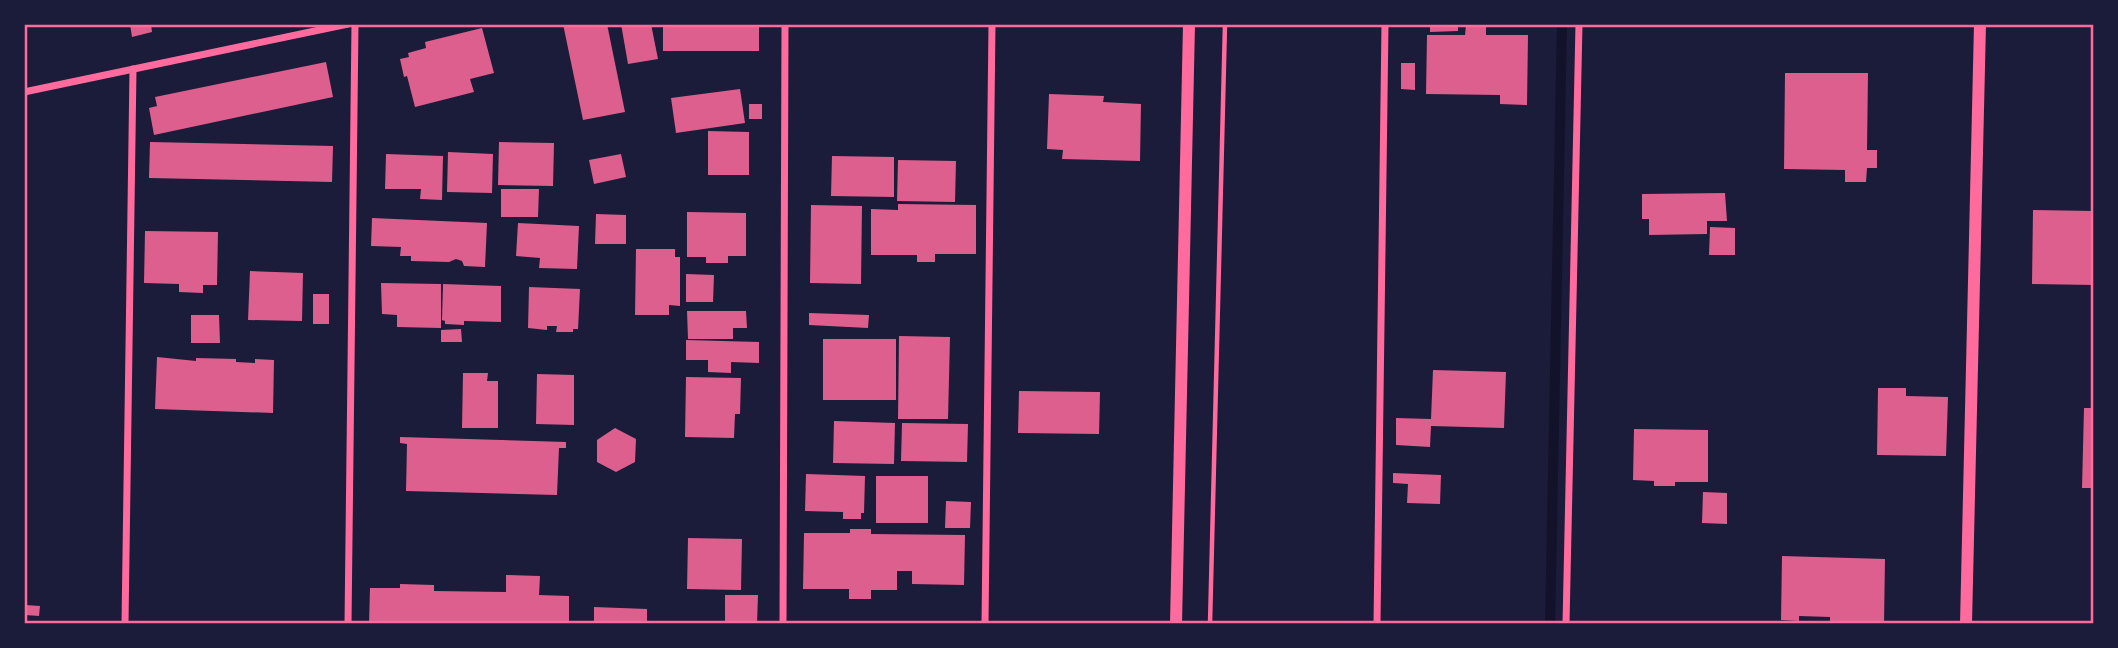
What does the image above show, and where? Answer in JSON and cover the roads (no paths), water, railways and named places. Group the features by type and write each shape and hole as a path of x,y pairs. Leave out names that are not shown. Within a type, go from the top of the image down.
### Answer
{"street":[{"path":"24,92 348,24"},
{"path":"348,624 355,24"},
{"path":"783,624 785,24"},
{"path":"985,624 992,24"},
{"path":"1175,624 1189,24"},
{"path":"1377,624 1385,24"},
{"path":"1566,624 1579,24"},
{"path":"1966,624 1980,24"},
{"path":"125,624 133,69"}],"waterway":[{"path":"1550,624 1562,24"}]}
